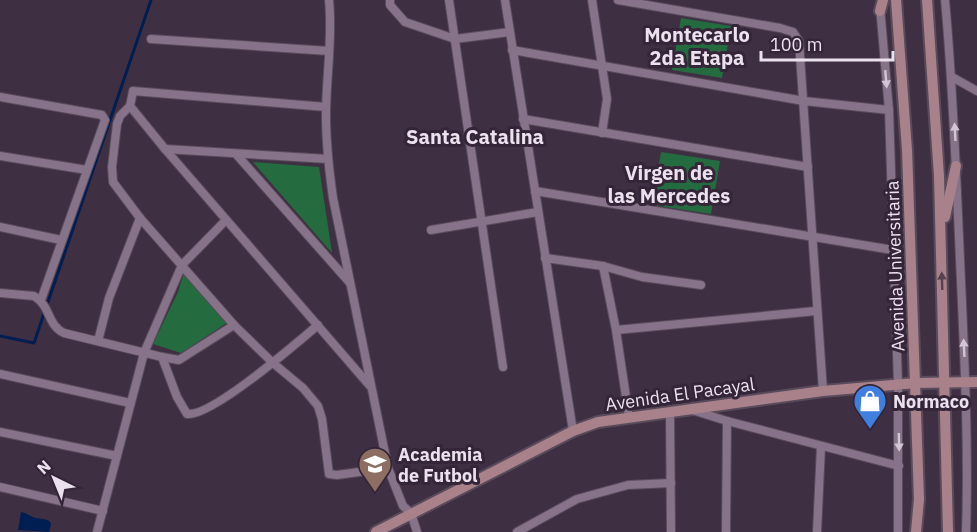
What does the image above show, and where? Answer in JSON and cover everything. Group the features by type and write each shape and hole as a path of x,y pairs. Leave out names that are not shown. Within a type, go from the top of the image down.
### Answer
{"street":[{"path":"329,0 331,16 326,107 328,159 333,198 388,468 403,506 411,513 417,532"},
{"path":"390,0 390,6 405,22 455,39 510,32"},
{"path":"449,0 503,367"},
{"path":"505,0 573,431"},
{"path":"592,0 607,99 602,133"},
{"path":"618,0 793,32 799,41 823,391"},
{"name":"Avenida Universitaria","path":"896,0 907,150 916,383 918,499 916,532"},
{"path":"927,0 932,42 941,235 948,532"},
{"path":"945,0 952,77 965,381 968,481 966,532"},
{"path":"881,4 889,110 898,384 898,532"},
{"path":"151,39 329,51"},
{"path":"513,50 804,101 889,110"},
{"path":"952,77 977,91"},
{"path":"326,107 133,92 130,106 120,116 112,167 113,182 140,218 234,325 303,388 318,406 322,419 329,474 337,475 388,468"},
{"path":"0,97 102,115 120,116"},
{"path":"130,106 370,386"},
{"path":"41,300 105,120 102,115"},
{"path":"524,120 808,168"},
{"path":"165,149 328,159"},
{"path":"236,154 350,283"},
{"path":"0,156 87,170"},
{"path":"941,235 956,166"},
{"path":"535,191 893,250"},
{"path":"431,230 538,212"},
{"path":"98,341 109,298 140,218"},
{"path":"97,532 144,353 182,266 226,220"},
{"path":"0,227 61,240"},
{"path":"545,258 603,266 642,277 701,285"},
{"path":"603,266 616,330 629,417"},
{"path":"0,294 34,296 41,300 58,330 64,333 179,360 234,325"},
{"path":"616,330 816,310"},
{"path":"162,357 177,397 187,414 194,415 273,363 318,326"},
{"path":"0,374 130,403"},
{"name":"Avenida El Pacayal","path":"376,532 573,431 598,422 823,391 898,384 977,382"},
{"path":"691,410 727,422 899,466"},
{"path":"670,412 671,532"},
{"path":"726,532 727,422"},
{"path":"0,432 117,456"},
{"path":"817,532 821,446"},
{"path":"968,481 977,487"},
{"path":"517,532 577,499 628,485 671,483"},
{"path":"0,486 103,511"}],"green space":[{"path":"681,18 731,26 722,78 672,70"},
{"path":"661,152 720,161 711,214 652,205"},
{"path":"253,162 319,167 332,253"},
{"path":"184,273 228,322 181,353 153,344 178,292"}],"water":[{"path":"21,512 48,520 51,524 49,532 18,530"}],"waterway":[{"path":"0,336 34,343 151,0"}],"place":[{"name":"Normaco","path":"870,430"},
{"name":"Academia de Futbol","path":"375,493"}],"district":[{"name":"Montecarlo 2da Etapa","path":"697,46"},
{"name":"Santa Catalina","path":"475,136"},
{"name":"Virgen de las Mercedes","path":"669,184"}]}
